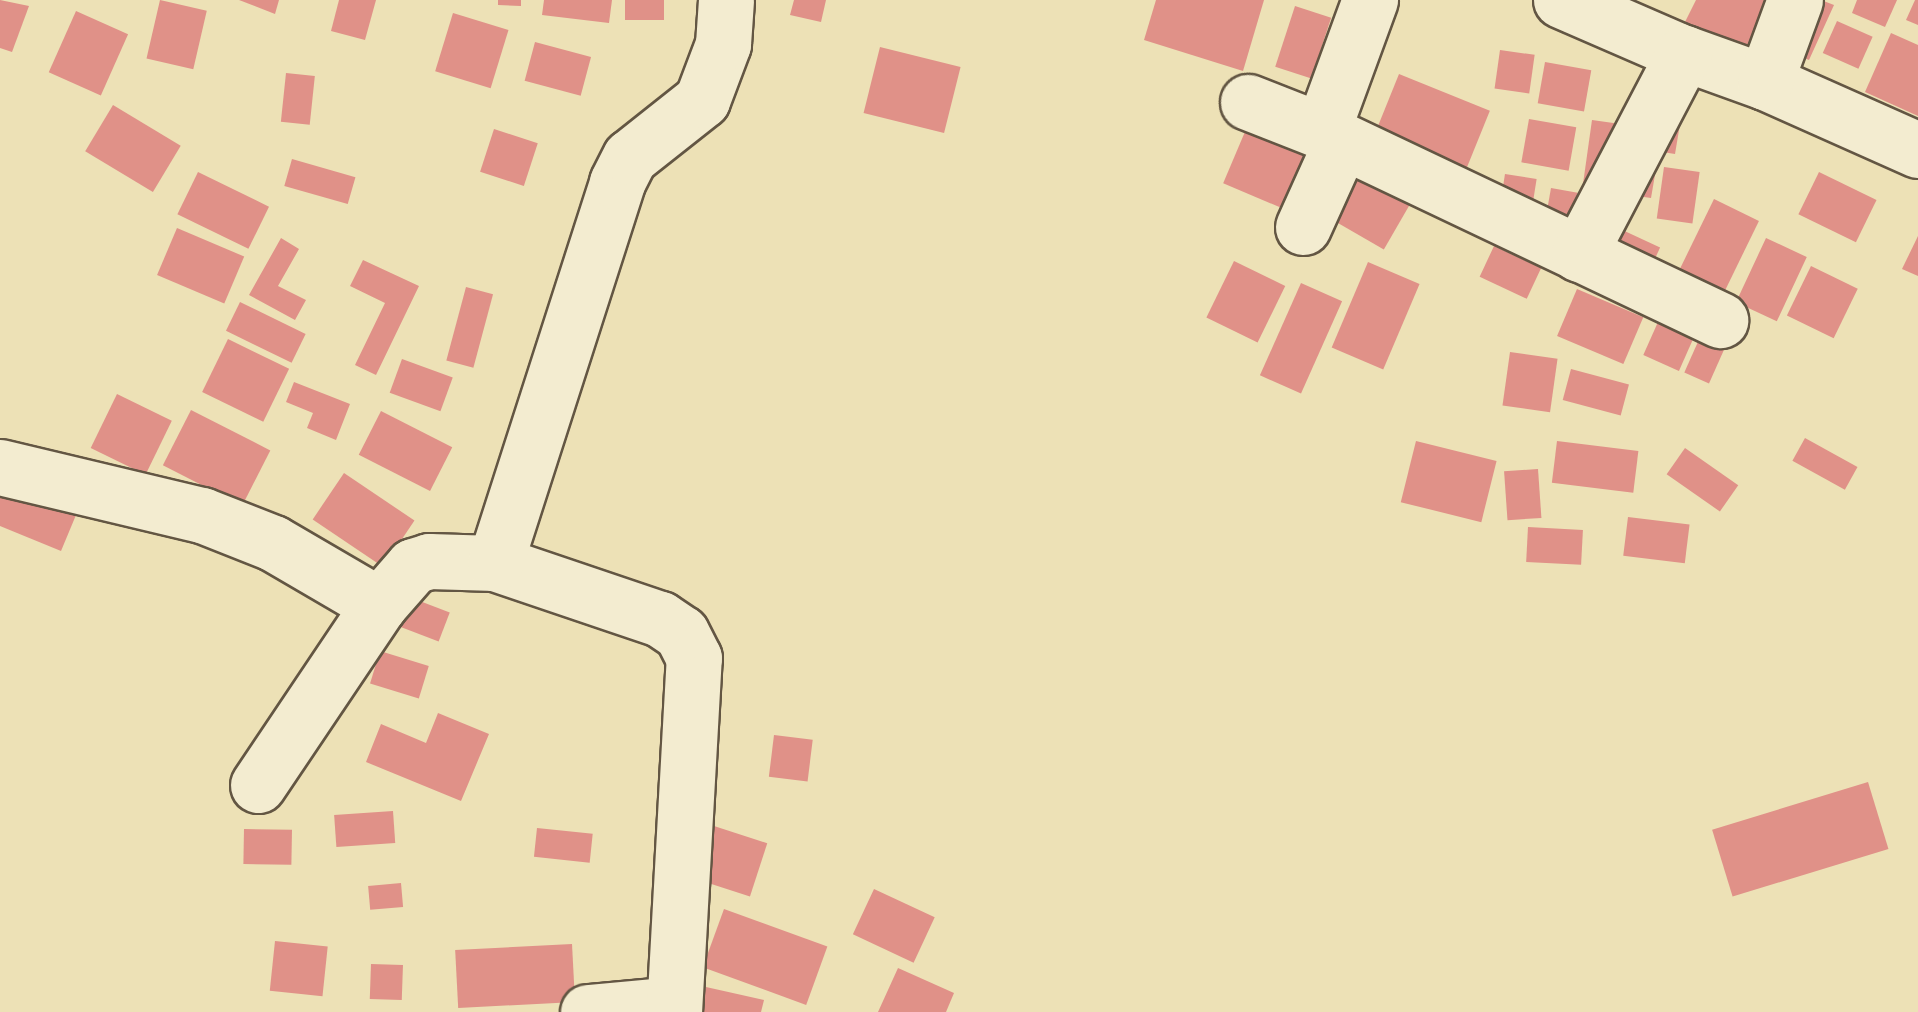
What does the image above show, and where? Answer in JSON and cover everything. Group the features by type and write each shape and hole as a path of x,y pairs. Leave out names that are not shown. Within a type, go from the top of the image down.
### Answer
{"street":[{"path":"495,563 617,182 630,157 702,100 723,44 726,0"},
{"path":"1303,227 1370,0"},
{"path":"1561,0 1684,53 1764,82 1918,150"},
{"path":"1764,82 1794,0"},
{"path":"1580,254 1684,53"},
{"path":"1248,102 1332,137 1720,320"},
{"path":"0,467 202,515 273,543 378,604"},
{"path":"258,785 378,604 414,566 430,561 495,563 660,619 681,633 694,658 674,1008 588,1012"}],"building":[{"path":"0,0 29,6 12,52 0,48"},
{"path":"160,0 207,11 193,69 147,58"},
{"path":"239,0 279,0 275,14"},
{"path":"339,0 376,0 365,40 331,31"},
{"path":"498,0 521,0 521,6 498,5"},
{"path":"544,0 612,0 609,23 542,15"},
{"path":"625,0 664,0 664,20 625,20"},
{"path":"794,0 826,0 821,22 790,15"},
{"path":"1156,0 1264,0 1243,71 1144,40"},
{"path":"1696,0 1772,0 1744,56 1683,26"},
{"path":"1821,0 1834,5 1809,60 1782,49"},
{"path":"1857,0 1897,0 1885,27 1852,13"},
{"path":"1918,0 1918,25 1906,20"},
{"path":"1295,6 1331,18 1311,79 1275,67"},
{"path":"76,11 128,34 101,95 49,72"},
{"path":"453,13 508,30 491,88 435,71"},
{"path":"1837,21 1873,37 1858,69 1823,53"},
{"path":"1891,33 1918,45 1918,116 1865,92"},
{"path":"535,42 591,57 581,96 525,81"},
{"path":"880,47 961,67 944,133 864,113"},
{"path":"1500,50 1535,55 1529,93 1495,89"},
{"path":"1545,62 1591,70 1584,112 1538,103"},
{"path":"286,73 315,76 310,125 281,122"},
{"path":"1399,74 1490,111 1461,182 1370,145"},
{"path":"113,105 181,146 153,192 85,151"},
{"path":"1682,112 1675,154 1656,151"},
{"path":"1529,119 1576,127 1569,171 1521,162"},
{"path":"1592,120 1619,124 1610,189 1583,185"},
{"path":"1247,127 1322,159 1299,215 1223,183"},
{"path":"494,129 538,143 524,186 480,172"},
{"path":"292,159 355,177 348,204 284,186"},
{"path":"1657,163 1651,198 1630,195"},
{"path":"1664,167 1700,172 1692,224 1657,218"},
{"path":"198,172 269,207 248,249 177,214"},
{"path":"1819,172 1877,200 1856,242 1798,214"},
{"path":"1357,174 1410,204 1384,250 1331,219"},
{"path":"1505,174 1537,179 1532,209 1500,204"},
{"path":"1551,188 1578,193 1570,238 1543,233"},
{"path":"1714,199 1759,221 1724,292 1679,270"},
{"path":"1603,221 1660,248 1647,275 1590,248"},
{"path":"177,228 244,257 224,303 157,275"},
{"path":"1918,236 1918,276 1902,269"},
{"path":"281,238 299,249 278,286 306,300 295,320 249,295"},
{"path":"1766,238 1807,257 1777,321 1736,302"},
{"path":"1494,246 1541,268 1527,299 1480,277"},
{"path":"363,260 419,286 376,375 355,365 385,303 350,286"},
{"path":"1234,261 1285,286 1258,343 1206,318"},
{"path":"1368,262 1420,284 1383,369 1332,348"},
{"path":"1811,266 1858,289 1834,338 1787,315"},
{"path":"1301,283 1342,301 1301,394 1260,375"},
{"path":"466,287 493,294 473,368 446,360"},
{"path":"1577,289 1643,317 1623,364 1557,336"},
{"path":"240,302 306,334 292,363 226,331"},
{"path":"1662,313 1698,329 1679,371 1643,355"},
{"path":"1701,335 1726,346 1709,383 1684,372"},
{"path":"228,339 289,369 263,422 202,392"},
{"path":"1510,352 1558,359 1550,412 1502,405"},
{"path":"402,359 453,377 440,411 390,393"},
{"path":"1571,369 1629,385 1621,415 1563,400"},
{"path":"294,382 350,404 336,440 307,428 313,413 286,402"},
{"path":"117,394 172,421 146,475 91,448"},
{"path":"191,410 270,450 242,506 163,465"},
{"path":"381,411 452,447 430,491 359,455"},
{"path":"1805,438 1857,467 1845,490 1792,461"},
{"path":"1416,441 1497,461 1481,522 1401,502"},
{"path":"1557,441 1638,451 1633,493 1552,483"},
{"path":"1685,448 1738,485 1720,511 1667,474"},
{"path":"1538,469 1541,518 1508,520 1504,471"},
{"path":"344,473 414,521 383,567 313,519"},
{"path":"0,484 76,515 61,551 0,526"},
{"path":"1628,517 1690,525 1685,563 1623,556"},
{"path":"1528,527 1583,530 1581,565 1526,562"},
{"path":"404,595 450,613 439,642 393,624"},
{"path":"380,651 429,666 419,698 370,684"},
{"path":"438,713 489,734 461,801 366,762 381,724 426,743"},
{"path":"774,735 813,740 808,781 769,777"},
{"path":"1868,782 1888,849 1733,897 1712,830"},
{"path":"393,811 395,843 336,847 334,815"},
{"path":"714,826 767,843 750,897 697,879"},
{"path":"537,828 593,834 590,863 534,857"},
{"path":"244,829 292,830 291,865 243,864"},
{"path":"401,883 403,907 370,910 368,886"},
{"path":"874,889 935,917 914,963 853,934"},
{"path":"724,909 827,947 806,1005 703,967"},
{"path":"275,941 328,947 322,996 270,991"},
{"path":"572,944 575,1002 458,1008 455,950"},
{"path":"371,964 403,965 402,1000 370,999"},
{"path":"898,968 954,993 946,1012 878,1012"},
{"path":"706,987 764,1000 761,1012 700,1012"}]}
